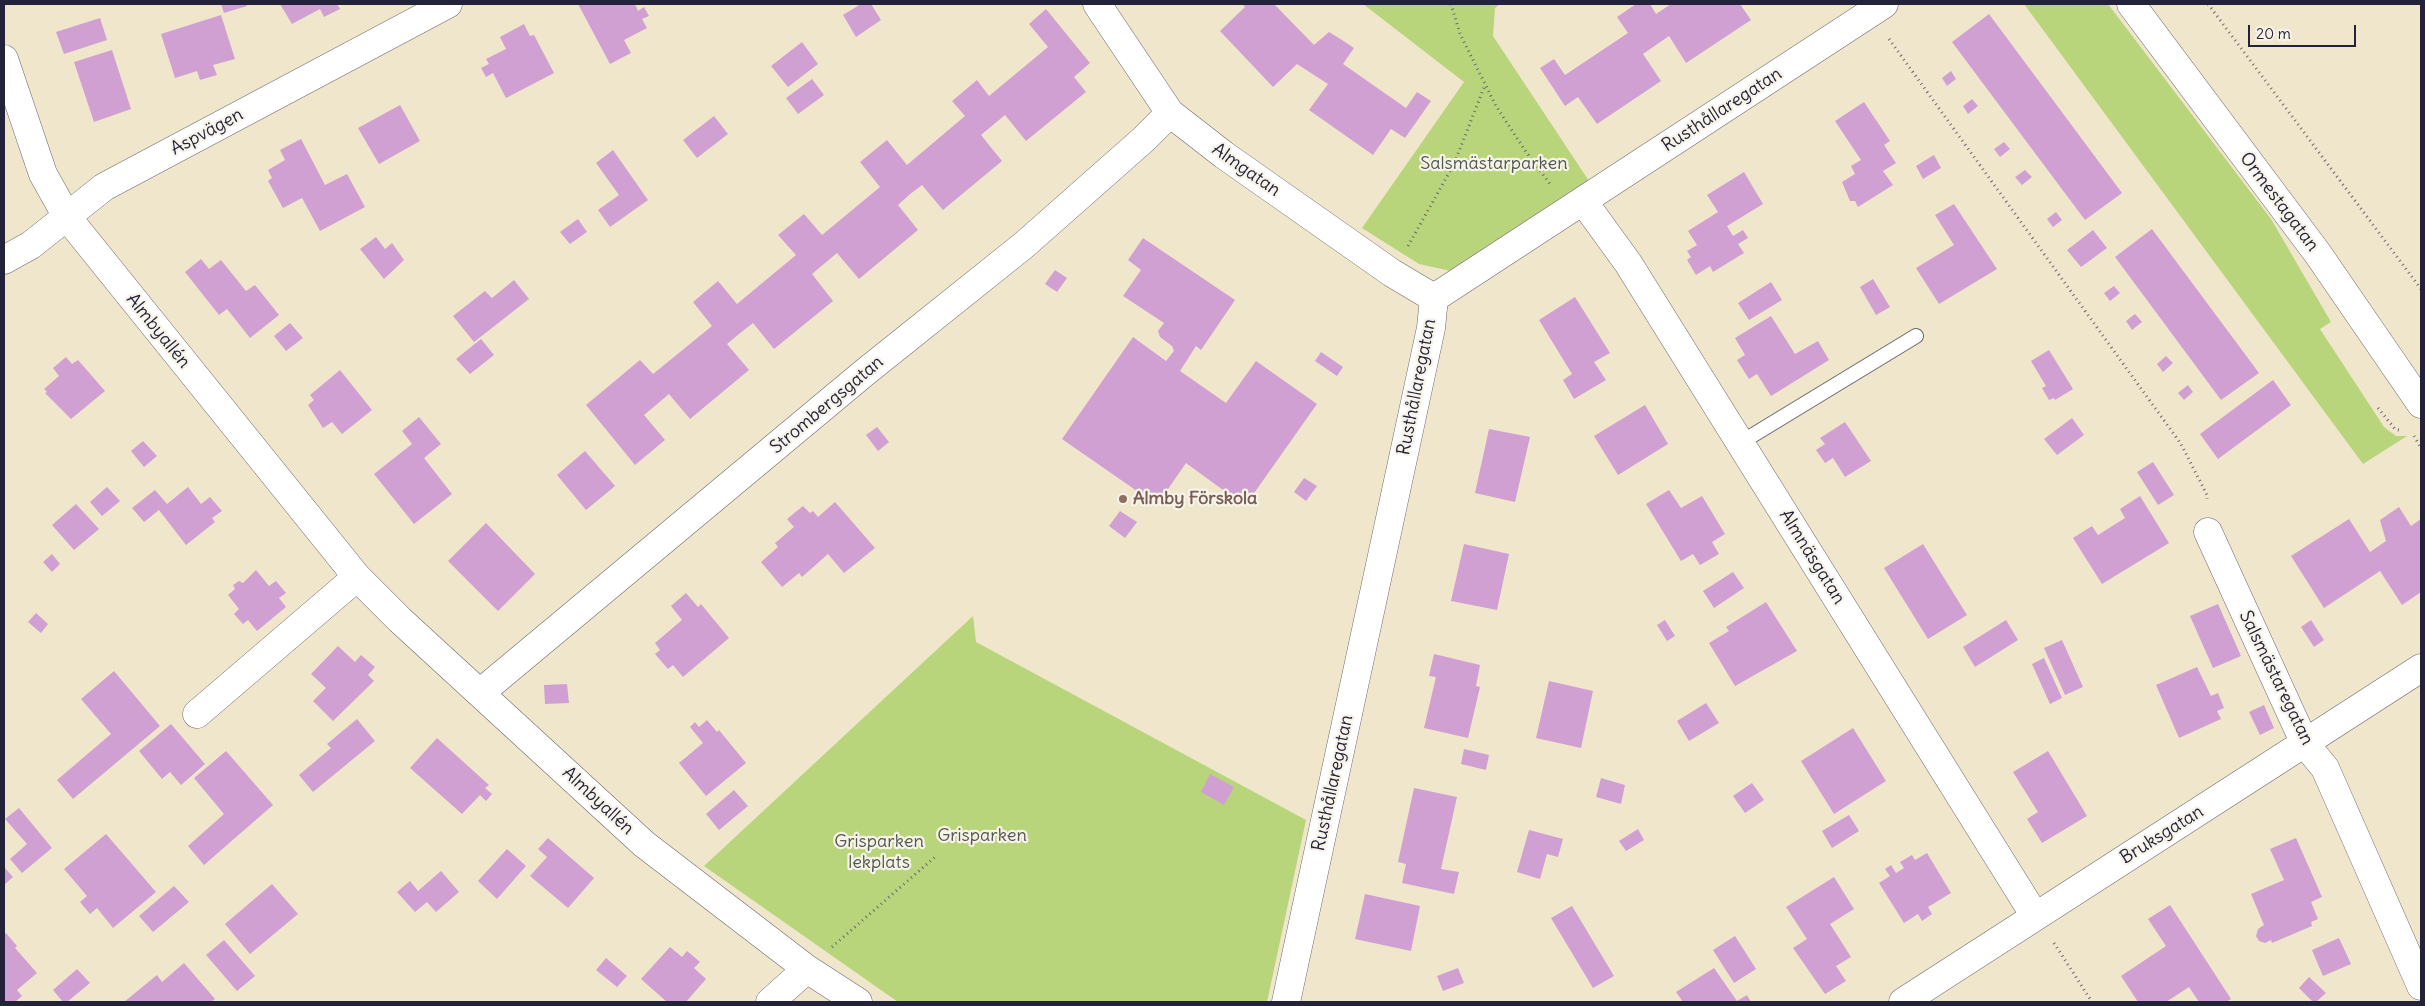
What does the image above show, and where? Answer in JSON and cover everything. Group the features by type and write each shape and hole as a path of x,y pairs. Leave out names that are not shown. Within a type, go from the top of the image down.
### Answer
{"street":[{"name":"Aspvägen","path":"4,260 31,246 104,187 416,11 448,4"},
{"name":"Almgatan","path":"1098,4 1170,113 1224,155 1392,273 1434,298"},
{"name":"Ormestagatan","path":"2131,4 2318,254 2421,404"},
{"name":"Rusthållaregatan","path":"1286,1002 1431,328 1434,298 1877,8"},
{"name":"Almbyallén","path":"4,59 43,174 67,217 357,576 480,694 644,844 808,969 858,1002"},
{"name":"Strombergsgatan","path":"480,694 864,373 1024,245 1144,139 1170,113"},
{"name":"Almnäsgatan","path":"1583,201 1628,263 2035,916"},
{"name":"Salsmästaregatan","path":"2208,532 2305,744 2326,768 2421,986"},
{"path":"197,714 357,576"},
{"name":"Bruksgatan","path":"1903,1002 2421,668"},
{"path":"770,1002 808,969"}],"lane":[{"path":"1740,443 1916,336"}],"path":[{"path":"1451,4 1460,34 1485,84 1524,149 1554,188 1583,201"},
{"path":"2208,4 2421,289"},
{"path":"1877,8 2181,444 2206,495 2208,532"},
{"path":"1392,273 1454,164 1485,84"},
{"path":"808,969 935,857"},
{"path":"2035,916 2092,1002"}],"green space":[{"name":"Salsmästarparken","path":"1363,4 1500,4 1495,8 1493,36 1591,184 1460,273 1419,264 1362,228 1464,82"},
{"path":"2024,4 2108,4 2271,219 2331,322 2320,329 2384,427 2396,436 2407,436 2363,464"},
{"name":"Grisparken","path":"973,616 976,642 1306,820 1267,1002 898,1002 704,866"}],"building":[{"path":"221,4 246,4 247,6 224,13"},
{"path":"280,4 337,4 340,9 324,17 320,9 292,24"},
{"path":"578,4 635,4 638,11 644,7 649,16 642,19 647,28 624,40 631,53 610,64"},
{"path":"861,4 871,4 881,20 856,37 843,15"},
{"path":"1242,4 1274,4 1314,45 1329,32 1342,40 1354,48 1343,64 1406,108 1417,92 1431,101 1405,138 1391,129 1373,155 1309,110 1328,84 1297,64 1273,87 1220,31 1245,7"},
{"path":"1636,4 1650,4 1656,14 1671,4 1740,4 1751,20 1686,63 1669,36 1643,54 1661,81 1597,124 1578,97 1565,106 1540,68 1554,59 1565,75 1628,33 1617,17"},
{"path":"1046,9 1090,63 1074,77 1086,92 1026,141 1005,115 981,135 1002,161 943,210 922,185 909,195 898,205 918,230 859,279 837,253 812,274 833,301 774,349 753,323 739,334 727,344 749,370 690,419 669,394 644,415 665,440 635,465 586,405 640,360 653,374 712,326 693,302 718,281 737,304 796,255 778,235 804,214 822,235 880,187 860,162 887,140 907,165 965,116 952,101 977,80 989,96 1048,47 1029,24"},
{"path":"1989,14 2122,193 2085,220 1952,42"},
{"path":"221,15 235,59 213,65 217,75 200,80 197,71 175,78 161,34"},
{"path":"100,18 107,40 64,54 56,32"},
{"path":"524,24 530,36 534,35 554,73 506,98 493,73 486,77 481,68 489,64 486,59 506,49 500,37"},
{"path":"802,42 818,64 788,87 771,66"},
{"path":"112,50 131,109 94,122 74,62"},
{"path":"1951,71 1956,79 1947,86 1942,78"},
{"path":"812,79 824,95 798,114 786,98"},
{"path":"1972,99 1978,106 1968,114 1963,106"},
{"path":"1864,102 1890,141 1884,145 1896,163 1883,171 1893,185 1858,207 1855,201 1850,201 1842,182 1855,174 1851,166 1861,160 1835,121"},
{"path":"400,105 420,141 379,164 358,128"},
{"path":"714,116 728,134 697,158 683,140"},
{"path":"301,139 325,185 347,174 365,207 320,231 302,198 283,208 268,181 272,178 268,170 285,160 280,150"},
{"path":"2004,142 2010,149 2000,157 1994,149"},
{"path":"613,150 648,200 610,227 598,210 619,195 596,163"},
{"path":"1934,155 1941,168 1923,179 1916,166"},
{"path":"2025,170 2032,177 2022,185 2015,177"},
{"path":"1744,172 1763,204 1727,226 1733,236 1743,230 1748,238 1738,244 1744,253 1713,272 1710,266 1696,275 1687,260 1691,257 1687,251 1697,245 1688,231 1718,212 1707,195"},
{"path":"1954,204 1997,269 1939,304 1916,268 1954,245 1935,215"},
{"path":"2056,212 2062,220 2053,227 2047,219"},
{"path":"578,219 587,232 570,244 560,232"},
{"path":"2152,229 2259,373 2221,400 2115,257"},
{"path":"2093,230 2107,248 2081,267 2067,250"},
{"path":"376,237 385,249 392,243 404,260 384,279 360,249"},
{"path":"1143,238 1235,300 1201,350 1196,346 1180,371 1226,403 1256,361 1317,404 1245,506 1186,463 1157,505 1062,439 1133,337 1166,361 1174,351 1172,346 1160,337 1158,331 1164,323 1123,296 1141,270 1128,260"},
{"path":"201,259 209,269 221,260 246,291 255,285 279,315 250,338 227,309 219,315 185,272"},
{"path":"1055,270 1067,278 1057,292 1045,284"},
{"path":"1873,279 1890,307 1876,315 1860,287"},
{"path":"514,280 529,299 474,342 453,316 485,291 492,298"},
{"path":"1771,282 1782,300 1749,320 1738,303"},
{"path":"2114,286 2120,293 2110,301 2104,293"},
{"path":"1575,297 1610,353 1594,362 1606,380 1574,399 1563,380 1572,374 1539,320"},
{"path":"2135,314 2142,322 2132,330 2126,321"},
{"path":"1771,316 1795,354 1818,341 1829,360 1771,396 1757,374 1749,379 1737,360 1745,355 1735,338"},
{"path":"290,323 303,338 286,351 274,336"},
{"path":"481,339 494,355 470,374 456,359"},
{"path":"2049,350 2073,389 2055,400 2054,398 2049,400 2042,388 2046,386 2031,361"},
{"path":"1321,352 1343,367 1337,376 1315,361"},
{"path":"2166,356 2173,363 2163,372 2157,364"},
{"path":"66,357 72,364 78,360 105,391 71,419 45,393 47,392 44,389 59,376 53,368"},
{"path":"340,370 372,410 342,434 332,422 323,428 308,405 314,400 310,395"},
{"path":"2273,380 2291,405 2218,459 2200,434"},
{"path":"2188,385 2193,392 2184,400 2178,393"},
{"path":"1645,405 1668,444 1618,475 1594,436"},
{"path":"419,417 441,444 424,458 452,494 414,524 374,474 412,444 402,431"},
{"path":"2072,418 2084,435 2057,455 2044,439"},
{"path":"1845,422 1871,461 1845,477 1833,458 1825,463 1816,450 1825,444 1820,438"},
{"path":"877,427 889,442 878,451 866,435"},
{"path":"1489,429 1530,437 1515,502 1475,493"},
{"path":"143,441 157,456 144,467 131,451"},
{"path":"585,451 615,486 586,510 557,475"},
{"path":"2153,462 2174,495 2158,505 2137,472"},
{"path":"1304,478 1317,486 1306,501 1294,492"},
{"path":"107,487 120,501 102,516 90,502"},
{"path":"188,487 201,504 210,497 222,511 212,518 215,522 186,545 159,510 144,522 132,508 155,490 167,504"},
{"path":"1669,490 1681,508 1702,496 1725,534 1712,542 1719,554 1700,565 1693,554 1681,561 1646,504"},
{"path":"2140,496 2169,543 2102,584 2073,538 2092,526 2098,535 2125,518 2120,509"},
{"path":"835,502 875,548 844,573 828,554 802,577 799,573 782,587 761,562 778,547 775,543 794,527 787,519 803,506 810,513 813,511 818,517"},
{"path":"76,504 99,529 74,550 52,525"},
{"path":"2399,507 2411,526 2421,519 2421,592 2402,605 2380,571 2324,608 2291,556 2349,519 2370,552 2386,541 2380,520"},
{"path":"1120,511 1137,522 1125,538 1109,526"},
{"path":"486,523 535,574 498,611 448,561"},
{"path":"1464,544 1509,554 1497,610 1451,601"},
{"path":"1923,544 1967,615 1928,639 1884,568"},
{"path":"52,554 60,564 52,572 43,562"},
{"path":"256,570 269,586 276,581 286,593 279,598 286,607 257,631 248,620 243,624 234,614 239,609 228,595 235,589 233,585 239,581 243,583"},
{"path":"1733,572 1744,588 1714,608 1703,591"},
{"path":"686,593 698,607 701,604 729,638 683,677 673,665 668,669 655,654 660,650 655,643 682,620 671,606"},
{"path":"1766,602 1797,651 1735,686 1709,643 1729,631 1726,627"},
{"path":"2218,604 2241,656 2213,668 2190,616"},
{"path":"36,613 48,624 41,633 28,622"},
{"path":"1665,620 1675,636 1667,641 1657,625"},
{"path":"2006,620 2018,640 1975,667 1963,647"},
{"path":"2311,620 2324,640 2314,647 2301,627"},
{"path":"2062,640 2083,687 2065,695 2044,648"},
{"path":"338,646 355,662 361,655 375,667 368,675 374,681 333,721 313,701 326,688 311,674"},
{"path":"1434,654 1480,665 1476,686 1480,687 1468,738 1424,728 1436,677 1429,676"},
{"path":"2044,658 2062,698 2050,704 2032,664"},
{"path":"2197,667 2211,696 2218,693 2224,708 2217,711 2221,719 2179,738 2156,685"},
{"path":"114,671 160,726 73,799 57,780 111,734 81,699"},
{"path":"1549,681 1593,691 1581,748 1536,738"},
{"path":"567,684 569,703 545,704 544,685"},
{"path":"1706,703 1719,723 1689,741 1677,721"},
{"path":"2264,705 2274,728 2260,735 2249,712"},
{"path":"357,719 375,741 313,792 299,775 331,748 327,744"},
{"path":"707,720 717,732 719,730 746,763 706,796 679,763 703,743 690,727 695,722 699,727"},
{"path":"171,724 205,764 181,785 170,772 162,779 139,751"},
{"path":"1853,728 1886,781 1834,814 1801,761"},
{"path":"437,738 489,785 485,788 492,794 486,801 480,795 462,814 410,768"},
{"path":"1464,749 1489,755 1486,770 1461,764"},
{"path":"226,751 273,805 204,865 188,846 224,814 194,778"},
{"path":"2048,751 2087,816 2042,843 2027,819 2038,812 2013,772"},
{"path":"1210,774 1234,787 1224,805 1201,792"},
{"path":"1601,778 1625,785 1621,804 1596,797"},
{"path":"1752,783 1764,800 1745,813 1733,796"},
{"path":"1414,788 1457,797 1441,869 1459,872 1454,894 1402,883 1406,864 1398,862"},
{"path":"734,790 748,806 719,830 706,814"},
{"path":"19,808 52,848 22,873 10,859 27,844 5,819"},
{"path":"1849,815 1859,831 1832,848 1822,831"},
{"path":"1638,829 1644,840 1626,851 1619,841"},
{"path":"1529,830 1563,839 1558,857 1547,854 1540,879 1517,872"},
{"path":"106,834 156,892 113,928 97,908 90,914 80,902 87,896 64,869"},
{"path":"548,838 594,878 568,908 530,876 547,857 538,849"},
{"path":"2296,838 2322,897 2311,902 2318,919 2311,922 2312,926 2272,943 2271,940 2265,943 2259,941 2256,936 2258,929 2264,925 2251,894 2284,880 2270,849"},
{"path":"507,849 526,866 497,899 478,881"},
{"path":"1927,853 1951,893 1928,907 1932,914 1922,921 1918,914 1904,923 1879,883 1890,876 1885,869 1891,865 1896,873 1904,868 1900,862 1912,855 1915,860"},
{"path":"4,867 13,877 4,885"},
{"path":"441,871 459,892 436,912 427,902 415,912 397,892 410,881 418,891"},
{"path":"1834,877 1854,909 1830,924 1851,957 1836,966 1846,981 1825,994 1793,948 1807,939 1786,907"},
{"path":"272,884 298,914 250,954 225,924"},
{"path":"174,886 189,902 153,932 139,916"},
{"path":"1365,894 1420,906 1411,951 1355,939"},
{"path":"2170,905 2231,999 2226,1002 2199,1002 2189,987 2166,1002 2138,1002 2121,976 2166,946 2148,919"},
{"path":"1572,906 1614,976 1593,988 1551,918"},
{"path":"6,933 17,946 15,948 37,973 17,990 22,996 15,1002 4,1002 4,935"},
{"path":"1735,936 1756,969 1734,983 1713,950"},
{"path":"2339,938 2351,964 2323,976 2312,950"},
{"path":"224,940 255,976 237,991 206,955"},
{"path":"670,947 682,957 687,951 700,962 694,968 706,979 686,1002 667,1002 641,979"},
{"path":"606,958 627,976 617,987 596,970"},
{"path":"184,963 215,999 211,1002 124,1002 157,975 162,982"},
{"path":"1458,968 1464,983 1443,991 1437,976"},
{"path":"1714,968 1737,1001 1747,995 1751,1002 1683,1002 1676,992"},
{"path":"77,969 90,983 67,1002 63,1002 53,990"},
{"path":"2309,977 2326,993 2316,1002 2313,1002 2299,988"}],"place":[{"name":"Almby Förskola","path":"1123,499"}],"park label":[{"name":"Grisparken lekplats","path":"879,852"}]}
